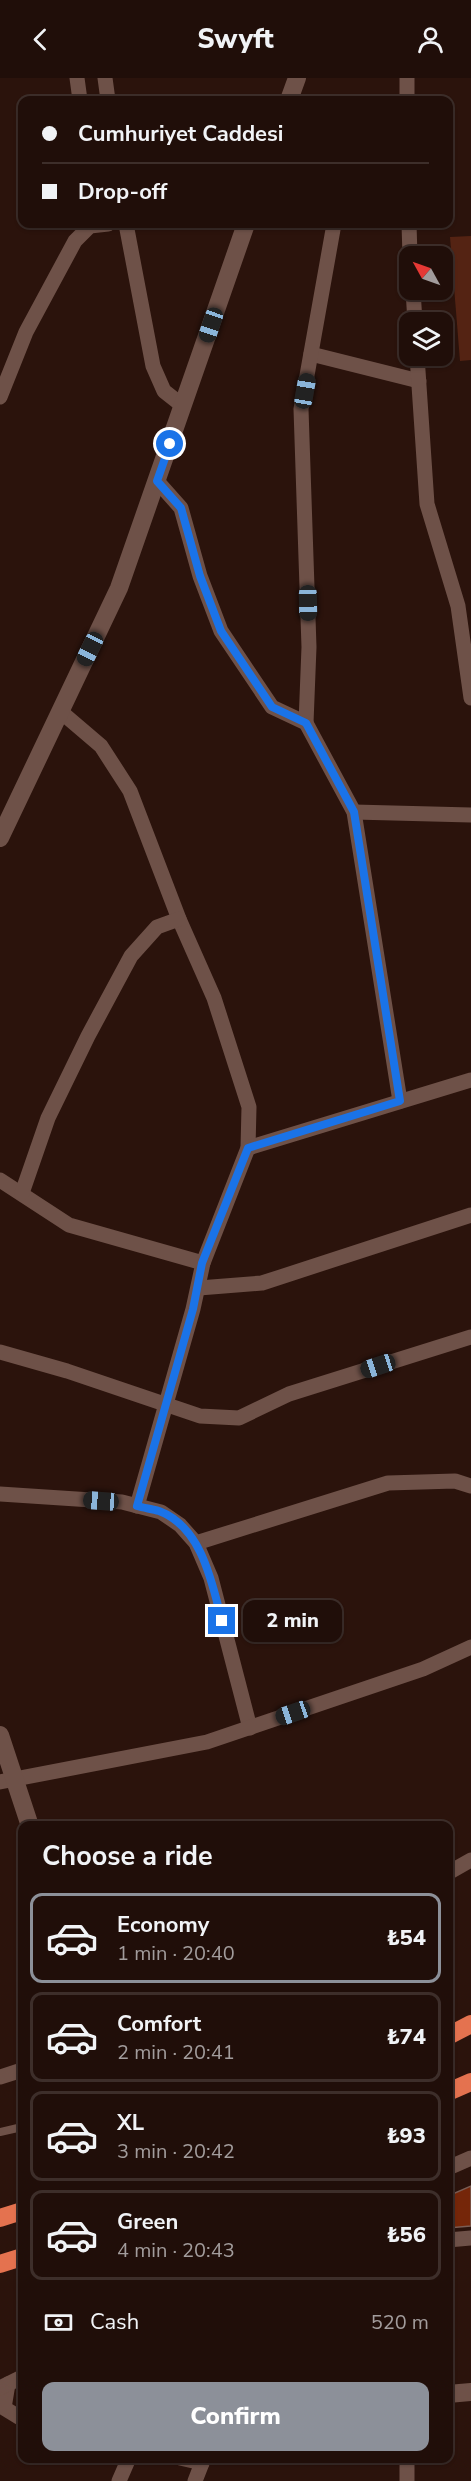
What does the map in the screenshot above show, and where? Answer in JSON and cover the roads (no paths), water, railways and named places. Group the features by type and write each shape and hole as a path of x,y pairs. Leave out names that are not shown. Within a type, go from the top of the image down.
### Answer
{"highway":[{"path":"453,2033 471,2024"},
{"path":"453,2090 471,2082"},
{"path":"0,2218 18,2212"},
{"path":"0,2264 18,2258"}],"street":[{"path":"77,78 79,96"},
{"path":"105,78 107,96"},
{"path":"290,96 297,78"},
{"path":"407,78 407,96"},
{"path":"0,397 27,332 75,241 87,228"},
{"path":"127,228 153,366 164,391 183,406"},
{"path":"1,835 119,588 245,228"},
{"path":"333,228 301,409 309,647 306,723 354,812 400,1101"},
{"path":"409,228 410,246"},
{"path":"311,354 419,381"},
{"path":"418,366 427,504 464,605 471,698"},
{"path":"157,481 181,508 200,576 221,631 272,707 306,723"},
{"path":"60,711 101,746 130,791 179,919 214,998 249,1107 248,1148 202,1263 199,1288 137,1506"},
{"path":"354,812 471,814"},
{"path":"22,1193 48,1118 131,956 157,927 179,919"},
{"path":"248,1148 471,1080"},
{"path":"0,1180 69,1225 202,1263"},
{"path":"199,1288 262,1283 471,1215"},
{"path":"0,1352 67,1371 200,1416 239,1418 289,1394 471,1337"},
{"path":"196,1543 388,1483 455,1480 471,1486"},
{"path":"0,1494 122,1502 161,1512 180,1525 196,1543 211,1578 250,1728"},
{"path":"8,1781 207,1742 423,1669 471,1647"},
{"path":"0,1735 8,1781 28,1821"},
{"path":"453,1870 471,1860"},
{"path":"0,2077 18,2071"},
{"path":"453,2167 471,2158"},
{"path":"453,2240 471,2238"},
{"path":"18,2379 4,2386 4,2408 18,2417"},
{"path":"453,2394 471,2392"},
{"path":"119,2481 127,2463"},
{"path":"195,2481 202,2463"},
{"path":"406,2463 407,2481"}],"lane":[{"path":"0,2132 18,2128"}]}
